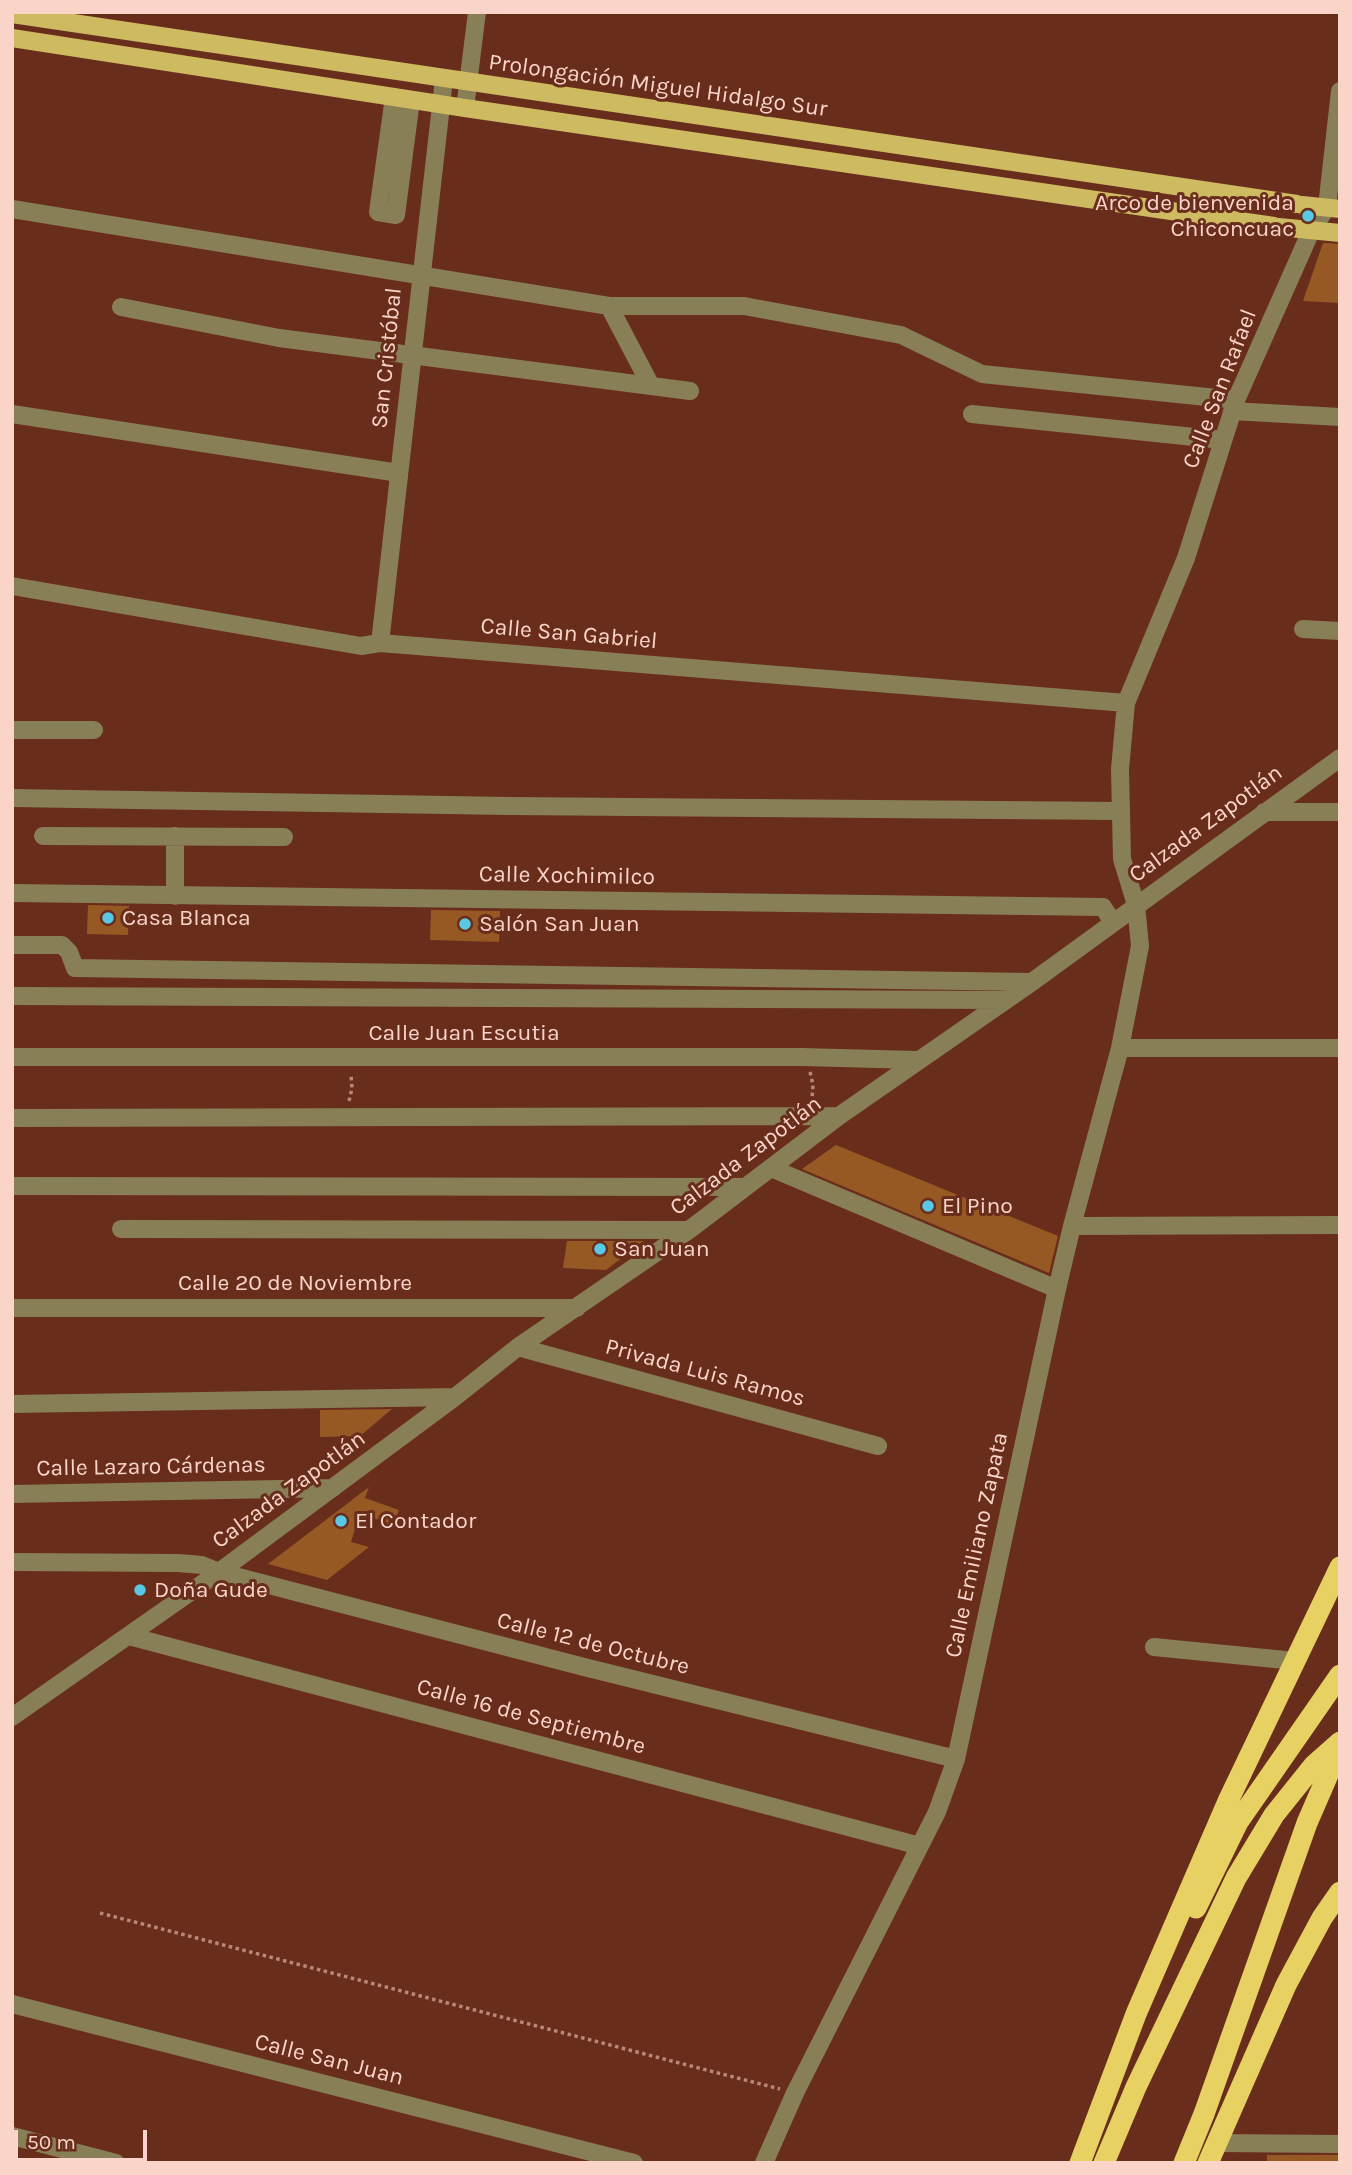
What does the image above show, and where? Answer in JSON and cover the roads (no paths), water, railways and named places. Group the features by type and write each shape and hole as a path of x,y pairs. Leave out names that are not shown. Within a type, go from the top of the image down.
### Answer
{"highway":[{"path":"1080,2163 1136,2014 1228,1799 1340,1567"},
{"path":"1092,2133 1238,1822 1340,1675"},
{"path":"1104,2163 1136,2087 1236,1878 1274,1815 1314,1765 1340,1744"},
{"path":"1184,2163 1307,1824 1340,1744"},
{"path":"1208,2163 1286,1985 1322,1918 1340,1892"}],"main road":[{"name":"Prolongación Miguel Hidalgo Sur","path":"12,14 1333,208"},
{"path":"12,38 465,108 1311,231 1340,233"}],"street":[{"path":"465,108 477,12"},
{"name":"San Cristóbal","path":"380,643 444,79"},
{"name":"Calle San Rafael","path":"1121,811 1120,769 1126,703 1186,558 1234,406 1311,231 1333,208 1340,91"},
{"path":"403,98 396,215 378,212 403,98"},
{"path":"12,209 609,306 744,306 901,335 982,374 1340,417"},
{"path":"609,306 651,386"},
{"path":"121,307 279,338 690,391"},
{"path":"12,414 399,472"},
{"path":"972,414 1223,440"},
{"name":"Calle San Gabriel","path":"12,586 360,646 380,643 1126,703"},
{"path":"1303,629 1340,631"},
{"path":"12,730 94,730"},
{"name":"Calzada Zapotlán","path":"12,1717 219,1572 518,1347 689,1230 916,1060 1032,982 1340,758"},
{"path":"12,798 1121,811"},
{"name":"Calle Emiliano Zapata","path":"764,2163 795,2093 937,1812 956,1759 1057,1289 1120,1048 1140,946 1136,905 1122,859 1121,811"},
{"path":"1264,813 1340,812"},
{"path":"43,836 284,837"},
{"path":"175,836 175,896"},
{"name":"Calle Xochimilco","path":"12,893 1103,907 1112,922"},
{"path":"12,944 62,945 69,952 75,968 1032,982"},
{"path":"12,996 1005,1000"},
{"path":"1120,1048 1340,1048"},
{"name":"Calle Juan Escutia","path":"12,1057 802,1056 916,1060"},
{"path":"12,1118 839,1116"},
{"path":"771,1168 1057,1289"},
{"path":"12,1186 746,1187"},
{"path":"1072,1226 1340,1225"},
{"path":"121,1228 689,1230"},
{"name":"Calle 20 de Noviembre","path":"12,1308 577,1308"},
{"name":"Privada Luis Ramos","path":"518,1347 878,1446"},
{"path":"12,1404 454,1397"},
{"name":"Calle Lazaro Cárdenas","path":"12,1494 333,1488"},
{"name":"Calle 12 de Octubre","path":"12,1562 202,1565 219,1572 584,1667 956,1759"},
{"name":"Calle 16 de Septiembre","path":"129,1636 920,1846"},
{"path":"1154,1647 1295,1661"},
{"name":"Calle San Juan","path":"12,2004 634,2163"},
{"path":"12,2136 116,2163"},
{"path":"1217,2143 1340,2144"}],"place":[{"name":"Arco de bienvenida Chiconcuac","path":"1308,216"},
{"name":"Casa Blanca","path":"108,918"},
{"name":"Salón San Juan","path":"465,924"},
{"name":"El Pino","path":"928,1206"},
{"name":"San Juan","path":"600,1249"},
{"name":"El Contador","path":"341,1521"},
{"name":"Doña Gude","path":"140,1590"}]}
